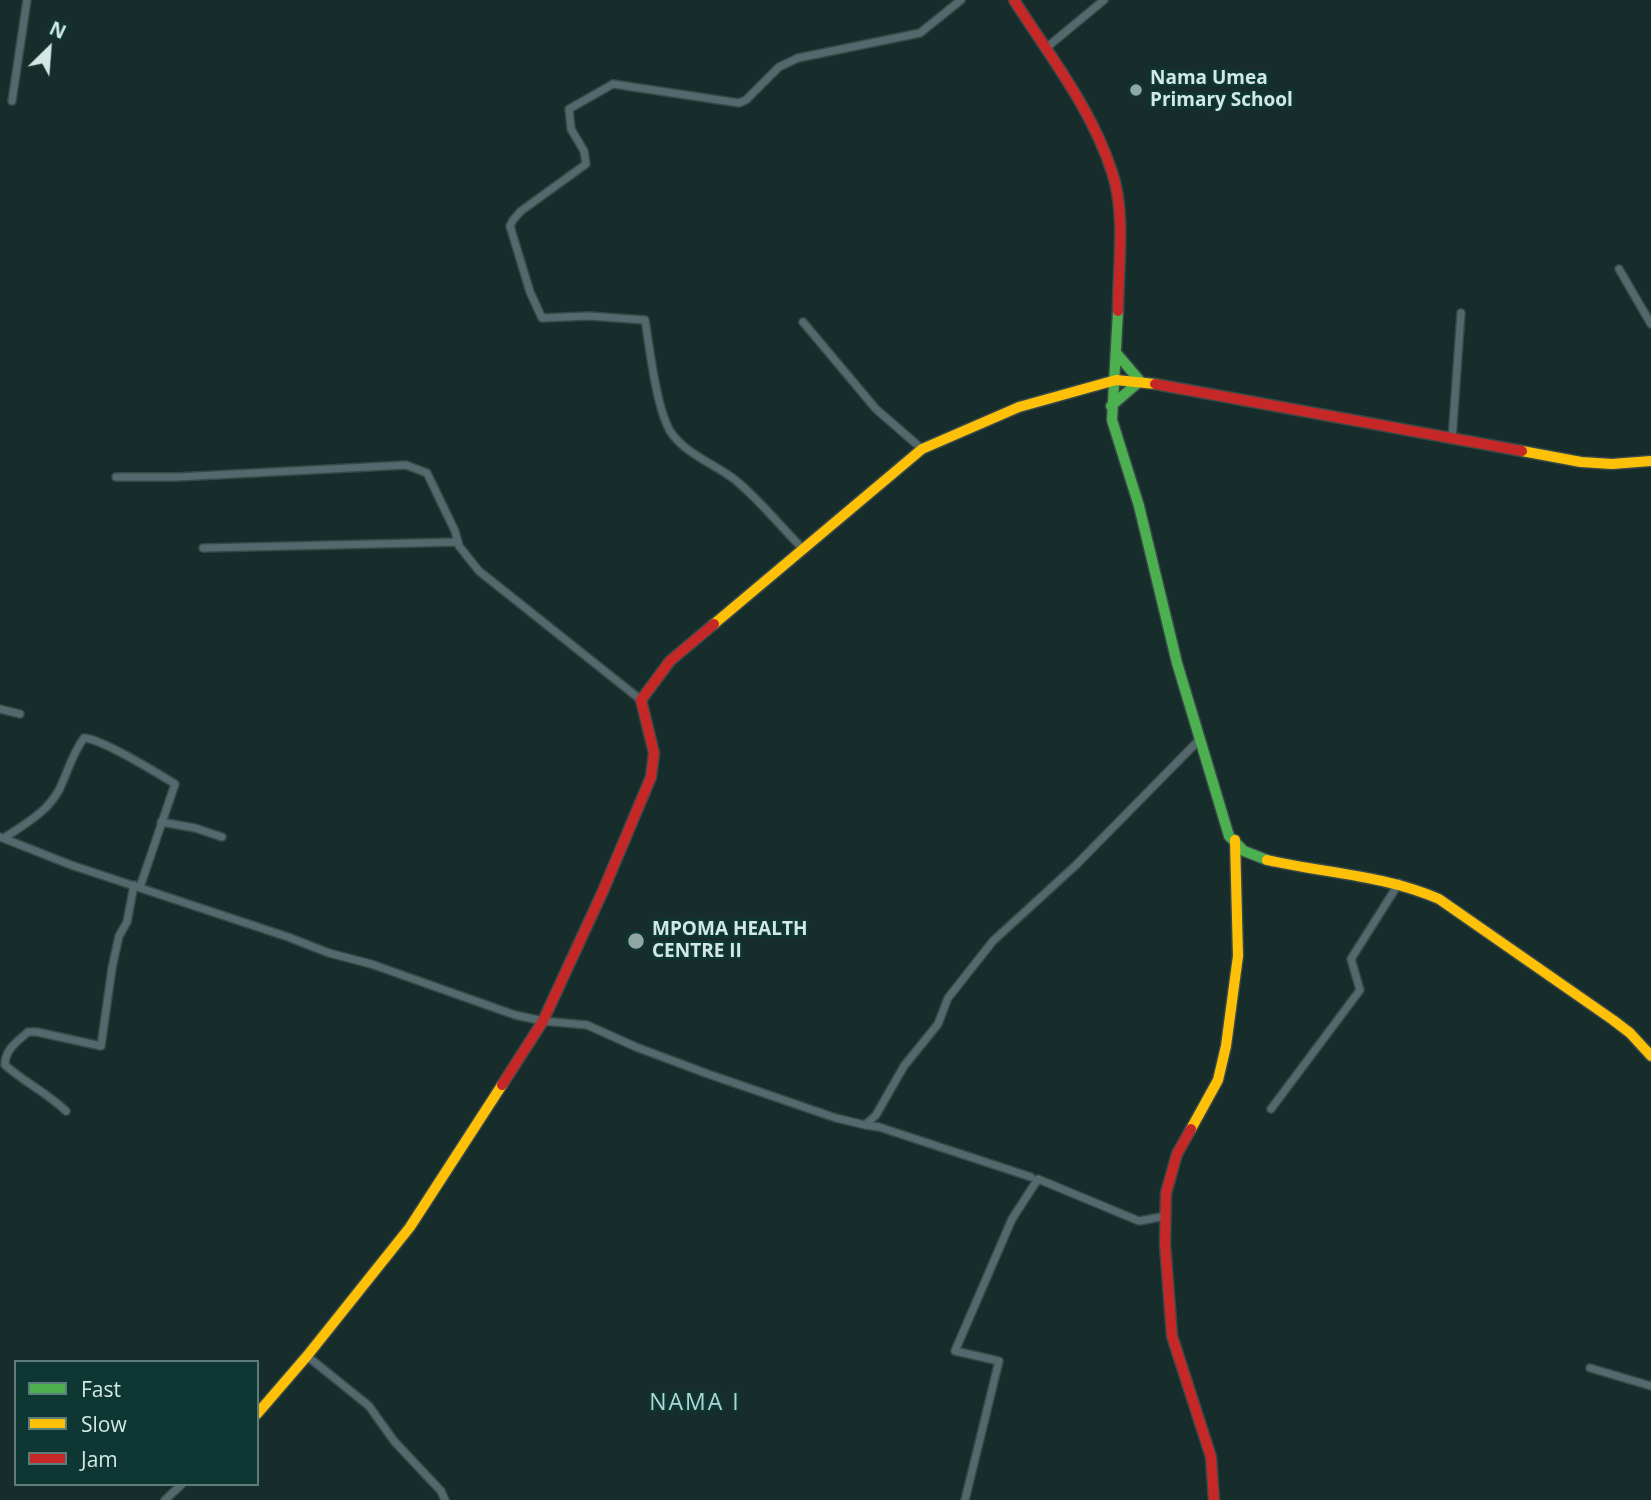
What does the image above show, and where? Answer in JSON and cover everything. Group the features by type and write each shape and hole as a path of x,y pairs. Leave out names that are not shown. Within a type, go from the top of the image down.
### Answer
{"street":[{"path":"12,101 27,0"},
{"path":"802,548 736,480 703,460 681,443 670,430 656,387 645,320 589,316 542,318 530,292 510,226 521,211 586,164 584,151 571,130 569,109 613,84 739,103 746,100 779,68 798,58 920,33 961,0"},
{"path":"1014,0 1086,111 1112,173 1119,212 1117,354 1112,420 1139,506 1177,663 1229,836 1235,839 1243,850 1271,860 1309,869 1399,883 1426,892 1613,1020 1630,1033 1651,1056"},
{"path":"1046,48 1104,0"},
{"path":"1619,269 1651,324"},
{"path":"1452,439 1461,313"},
{"path":"803,322 876,409 922,449"},
{"path":"1117,354 1140,381"},
{"path":"641,701 670,661 922,449 1019,407 1116,380 1140,381 1596,464 1651,461"},
{"path":"1111,406 1140,381"},
{"path":"116,477 177,477 406,465 426,473 458,542 479,571 641,701 653,752 651,777 603,891 543,1021 410,1227 259,1412"},
{"path":"203,548 458,542"},
{"path":"0,709 20,714"},
{"path":"2,838 43,811 54,799 73,755 84,738 97,740 152,769 175,785 137,886 127,922 119,936 111,968 101,1046 28,1032 9,1049 5,1057 5,1065 66,1111"},
{"path":"865,1125 876,1115 904,1066 938,1024 948,998 993,942 1076,866 1200,739"},
{"path":"161,822 195,828 222,837"},
{"path":"2,838 71,865 329,953 371,964 515,1015 587,1026 708,1074 836,1118 879,1127 1031,1177"},
{"path":"1214,1500 1211,1457 1172,1336 1166,1244 1166,1193 1177,1154 1218,1080 1226,1046 1238,956 1235,839"},
{"path":"1271,1109 1360,990 1351,960 1399,883"},
{"path":"965,1500 999,1361 955,1351 1012,1219 1038,1179 1139,1221 1166,1216"},
{"path":"307,1356 369,1406 394,1441 441,1491 445,1500"},
{"path":"1590,1368 1651,1386"},
{"path":"165,1500 181,1486"}],"traffic: fast":[{"path":"1118,311 1112,420 1139,506 1177,663 1229,836 1244,851 1267,860"},
{"path":"1111,406 1140,381 1117,354"}],"traffic: slow":[{"path":"714,624 922,449 1019,407 1116,380 1155,384"},
{"path":"1522,451 1581,462 1612,464 1651,461"},
{"path":"1191,1129 1218,1080 1226,1046 1238,956 1235,840"},
{"path":"1267,860 1375,880 1439,899 1613,1020 1630,1033 1651,1056"},
{"path":"259,1412 410,1227 502,1085"}],"traffic: jam":[{"path":"1014,0 1081,104 1112,172 1120,222 1118,311"},
{"path":"1155,384 1522,451"},
{"path":"502,1085 543,1021 603,891 651,777 654,753 641,700 670,661 714,624"},
{"path":"1191,1129 1177,1154 1166,1193 1165,1244 1172,1336 1211,1457 1214,1500"}],"place":[{"name":"Nama Umea Primary School","path":"1136,90"},
{"name":"MPOMA HEALTH CENTRE II","path":"636,941"}],"district":[{"name":"NAMA I","path":"695,1403"}]}
